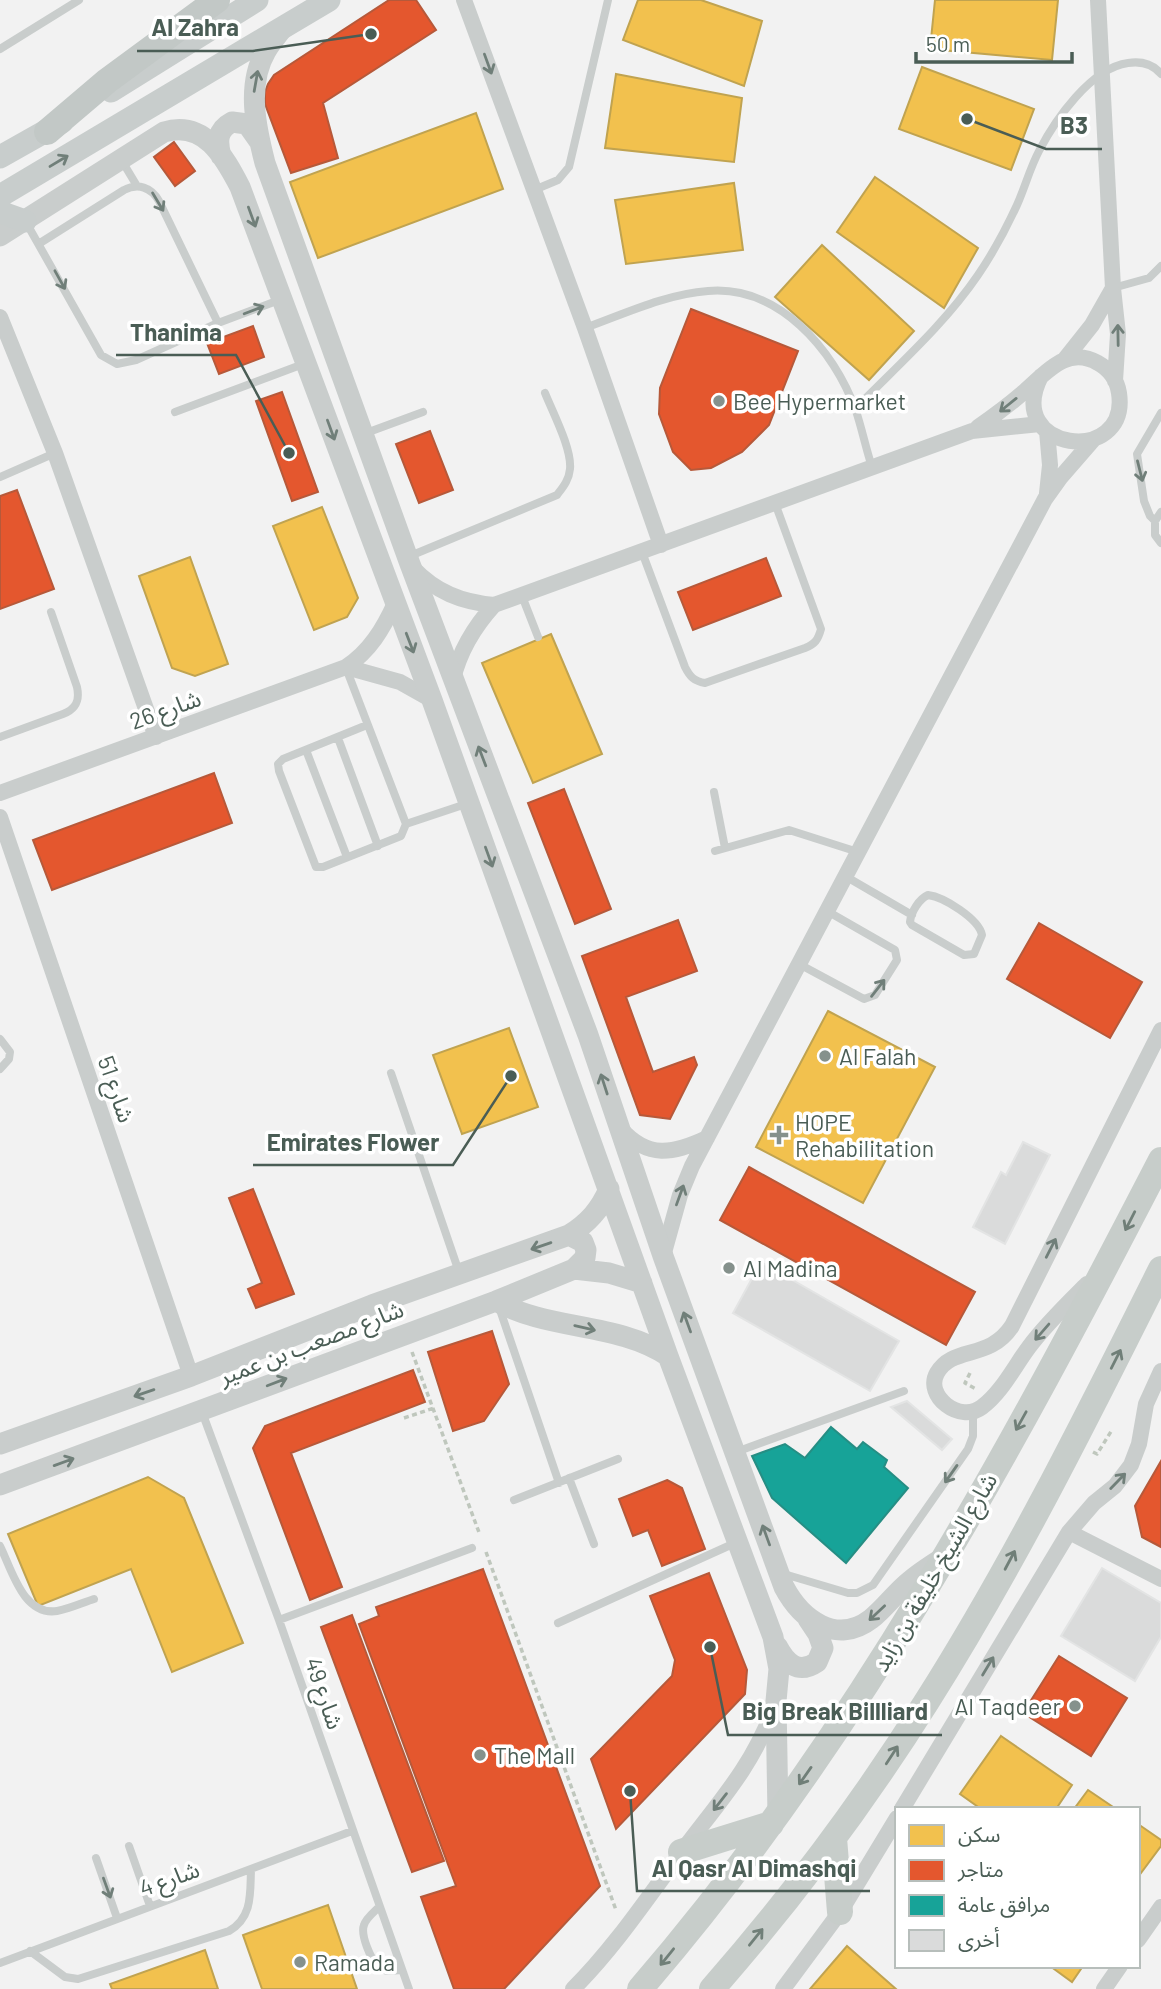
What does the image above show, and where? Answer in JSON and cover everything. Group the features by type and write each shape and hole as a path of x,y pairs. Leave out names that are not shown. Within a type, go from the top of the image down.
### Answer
{"highway":[{"path":"47,132 107,81 217,0"}],"main road":[{"path":"0,157 47,132 257,0"},
{"path":"0,196 329,0"},
{"path":"0,212 25,221"},
{"name":"شارع الشيخ خليفة بن زايد","path":"640,1989 774,1819 859,1699 948,1553 1107,1265 1161,1160"},
{"path":"712,1989 834,1838 887,1762 965,1639 1087,1416 1161,1269"},
{"path":"681,1853 774,1819"},
{"path":"834,1838 840,1912"}],"street":[{"path":"464,0 585,328 661,545"},
{"path":"1098,0 1113,288 1118,334 1115,381"},
{"path":"0,236 164,132 175,129 186,129 206,139 221,156 240,187 432,699 668,1356 773,1637 788,1664 810,1667 817,1662 823,1648 818,1634 791,1599 780,1573 663,1256 588,1035 409,561 271,181 259,141 254,97 266,50 283,28"},
{"path":"221,156 218,139 220,132 232,122 247,124 259,141"},
{"path":"1065,359 1092,326 1113,288"},
{"path":"0,317 55,453 156,737"},
{"path":"409,561 431,584 456,598 494,604 972,431 1008,406 1055,363 1065,359 1094,360 1110,373 1119,390 1118,410 1109,428 1093,440 1045,499 845,876 680,1195 663,1256"},
{"path":"1041,376 1036,385 1034,405 1044,428 1050,465 1045,499"},
{"path":"972,431 1044,428 1064,441 1074,443 1093,440"},
{"name":"شارع 26","path":"0,793 345,667 362,656 375,640 395,603"},
{"path":"453,679 470,635 494,604"},
{"path":"345,667 400,682 432,699"},
{"name":"شارع 51","path":"0,817 191,1376"},
{"path":"1107,1265 1048,1324 982,1407 973,1412 962,1413 952,1410 943,1401 937,1390 937,1373 953,1359 990,1347 1006,1334 1161,1030"},
{"path":"617,1125 627,1136 653,1150 668,1152 707,1139"},
{"name":"شارع مصعب بن عمير","path":"0,1444 191,1376 360,1310 569,1236 594,1216 609,1189"},
{"path":"569,1236 583,1242 586,1250 585,1258 574,1269"},
{"name":"شارع مصعب بن عمير","path":"0,1485 496,1301 574,1269 608,1273 642,1283"},
{"path":"496,1301 520,1312 633,1339 668,1356"},
{"path":"903,1807 1069,1532 1094,1503 1124,1476 1131,1465 1139,1444 1146,1404 1161,1371"},
{"path":"1069,1532 1161,1579"},
{"path":"806,1617 827,1628 838,1630 862,1625 910,1581 948,1553"},
{"path":"773,1637 779,1669 774,1819"},
{"path":"573,1989 624,1931 755,1753 776,1701"},
{"path":"783,1989 840,1912 895,1821"},
{"path":"1140,1937 1161,1907"},
{"path":"1104,1989 1119,1968"}],"lane":[{"path":"0,49 79,0"},
{"path":"534,190 558,180 569,167 608,0"},
{"path":"855,410 952,308 977,275 1005,228 1049,133 1077,97 1102,72 1120,64 1149,64 1161,74"},
{"path":"121,159 137,186"},
{"path":"40,243 124,190 137,186 150,190 155,195 218,323"},
{"path":"25,221 40,243 101,355 117,364 127,363 218,323 282,299"},
{"path":"1113,288 1149,278 1161,265"},
{"path":"585,328 690,293 709,290 746,293 763,299 802,328 833,366 855,410 872,467"},
{"path":"175,412 306,363"},
{"path":"409,561 557,495 566,483 570,469 568,454 545,393"},
{"path":"363,434 423,412"},
{"path":"1155,521 1144,501 1137,454 1161,412"},
{"path":"0,477 55,453"},
{"path":"642,552 685,667 689,676 696,681 705,683 805,648 813,645 819,638 821,629 775,503"},
{"path":"1161,512 1155,521 1155,536 1161,543"},
{"path":"522,596 538,637"},
{"path":"0,737 63,715 77,704 77,687 51,612"},
{"path":"345,667 368,725 406,824 401,836 320,868 313,865 277,768 280,761 368,725"},
{"path":"338,738 378,846"},
{"path":"306,750 347,857"},
{"path":"714,792 725,848"},
{"path":"406,824 469,803"},
{"path":"715,851 789,830 858,852"},
{"path":"845,876 912,915"},
{"path":"933,895 977,921 981,927 981,942 974,954 964,955 912,925 912,915 925,896 933,895"},
{"path":"799,964 864,999 875,995 897,960 895,950 827,911"},
{"path":"0,1039 10,1052 9,1059 0,1069"},
{"path":"391,1073 460,1274"},
{"path":"496,1301 559,1482"},
{"path":"736,1452 904,1391"},
{"name":"شارع 49","path":"201,1411 279,1620 409,1989"},
{"path":"780,1573 848,1594 857,1593 873,1585 968,1449 973,1436 973,1412"},
{"path":"514,1500 618,1460"},
{"path":"569,1478 594,1544"},
{"path":"558,1623 737,1542"},
{"path":"0,1546 25,1597 34,1607 60,1611 94,1599"},
{"path":"279,1620 472,1548"},
{"name":"شارع 4","path":"0,1963 352,1831"},
{"path":"129,1846 150,1906"},
{"path":"96,1858 117,1918"},
{"path":"30,1951 65,1977 78,1979 229,1931 241,1922 248,1909 251,1869"},
{"path":"379,1907 365,1921 364,1935 379,1967 402,1970"}],"path":[{"path":"405,1334 624,1931"},
{"path":"965,1383 973,1367"},
{"path":"404,1418 434,1408"},
{"path":"1087,1416 1139,1444"},
{"path":"1097,1454 1112,1430"}],"building: سكن":[{"path":"638,0 701,0 762,21 744,86 623,40"},
{"path":"935,0 1058,0 1052,60 930,49"},
{"path":"922,67 1034,109 1011,170 899,129"},
{"path":"616,74 742,98 734,162 605,148"},
{"path":"476,113 503,189 318,258 290,182"},
{"path":"875,177 978,248 944,308 837,232"},
{"path":"734,183 743,250 626,264 615,200"},
{"path":"822,245 914,331 869,380 775,297"},
{"path":"322,507 358,598 347,617 314,630 273,526"},
{"path":"190,557 228,664 195,676 172,668 139,576"},
{"path":"551,634 602,754 533,783 482,663"},
{"path":"828,1011 935,1067 863,1203 756,1147"},
{"path":"509,1028 538,1107 462,1134 433,1055"},
{"path":"148,1477 184,1498 243,1643 172,1672 131,1569 38,1606 8,1534"},
{"path":"1001,1736 1072,1785 1057,1807 978,1807 960,1794"},
{"path":"1088,1790 1113,1807 1075,1807"},
{"path":"1140,1825 1161,1840 1161,1846 1140,1874"},
{"name":"Ramada","path":"328,1905 357,1989 262,1989 243,1935"},
{"path":"847,1946 896,1989 810,1989"},
{"path":"205,1950 218,1989 112,1989 110,1984"},
{"path":"1053,1968 1082,1968 1072,1982"}],"building: متاجر":[{"path":"389,0 416,0 436,30 323,103 338,158 291,173 265,104 268,84 274,75"},
{"path":"174,142 195,171 175,186 154,157"},
{"name":"Bee Hypermarket","path":"691,309 798,351 769,425 742,452 711,468 691,470 673,452 659,414 660,388"},
{"path":"253,326 264,357 219,374 207,343"},
{"path":"282,392 318,492 292,501 256,401"},
{"path":"430,431 453,490 419,503 396,444"},
{"path":"17,490 54,589 0,609 0,496"},
{"path":"766,558 781,596 693,630 678,592"},
{"path":"214,773 232,823 52,890 33,840"},
{"path":"564,789 611,909 575,924 528,803"},
{"path":"678,920 697,971 626,997 653,1072 694,1057 697,1065 670,1119 640,1115 582,956"},
{"path":"1039,923 1142,982 1110,1038 1007,979"},
{"path":"749,1167 975,1292 946,1345 720,1220"},
{"path":"253,1189 294,1294 256,1308 248,1289 262,1283 229,1198"},
{"path":"492,1331 509,1384 484,1421 453,1431 428,1352"},
{"path":"413,1370 425,1402 291,1453 342,1587 310,1600 253,1448 265,1426"},
{"path":"1161,1461 1161,1547 1142,1537 1135,1506"},
{"path":"667,1480 682,1488 705,1549 662,1566 648,1530 633,1536 619,1499"},
{"name":"The Mall","path":"483,1569 600,1886 504,1989 454,1989 421,1897 456,1886 359,1624 379,1616 376,1607"},
{"path":"709,1573 747,1670 745,1694 616,1829 591,1759 672,1676 675,1660 650,1596"},
{"path":"352,1615 444,1861 412,1872 321,1627"},
{"name":"Al Taqdeer","path":"1059,1656 1127,1698 1091,1756 1023,1713"}],"building: مرافق عامة":[{"path":"831,1427 857,1449 863,1442 887,1460 884,1467 908,1488 846,1563 772,1498 752,1456 785,1444 805,1458"}],"building: أخرى":[{"path":"1023,1142 1050,1155 1005,1244 973,1227 1001,1172 1006,1175"},
{"path":"761,1262 899,1341 870,1391 733,1313"},
{"path":"907,1401 952,1439 942,1450 891,1407"},
{"path":"1102,1568 1161,1603 1161,1637 1135,1681 1061,1636"}],"place":[{"name":"Al Zahra","path":"371,34"},
{"name":"B3","path":"967,119"},
{"name":"Bee Hypermarket","path":"719,401"},
{"name":"Thanima","path":"289,453"},
{"name":"Al Falah","path":"825,1056"},
{"name":"Emirates Flower","path":"511,1076"},
{"name":"HOPE Rehabilitation","path":"779,1135"},
{"name":"Al Madina","path":"729,1268"},
{"name":"Big Break Billliard","path":"710,1647"},
{"name":"Al Taqdeer","path":"1075,1706"},
{"name":"The Mall","path":"480,1755"},
{"name":"Al Qasr Al Dimashqi","path":"630,1791"},
{"name":"Ramada","path":"300,1962"}]}
